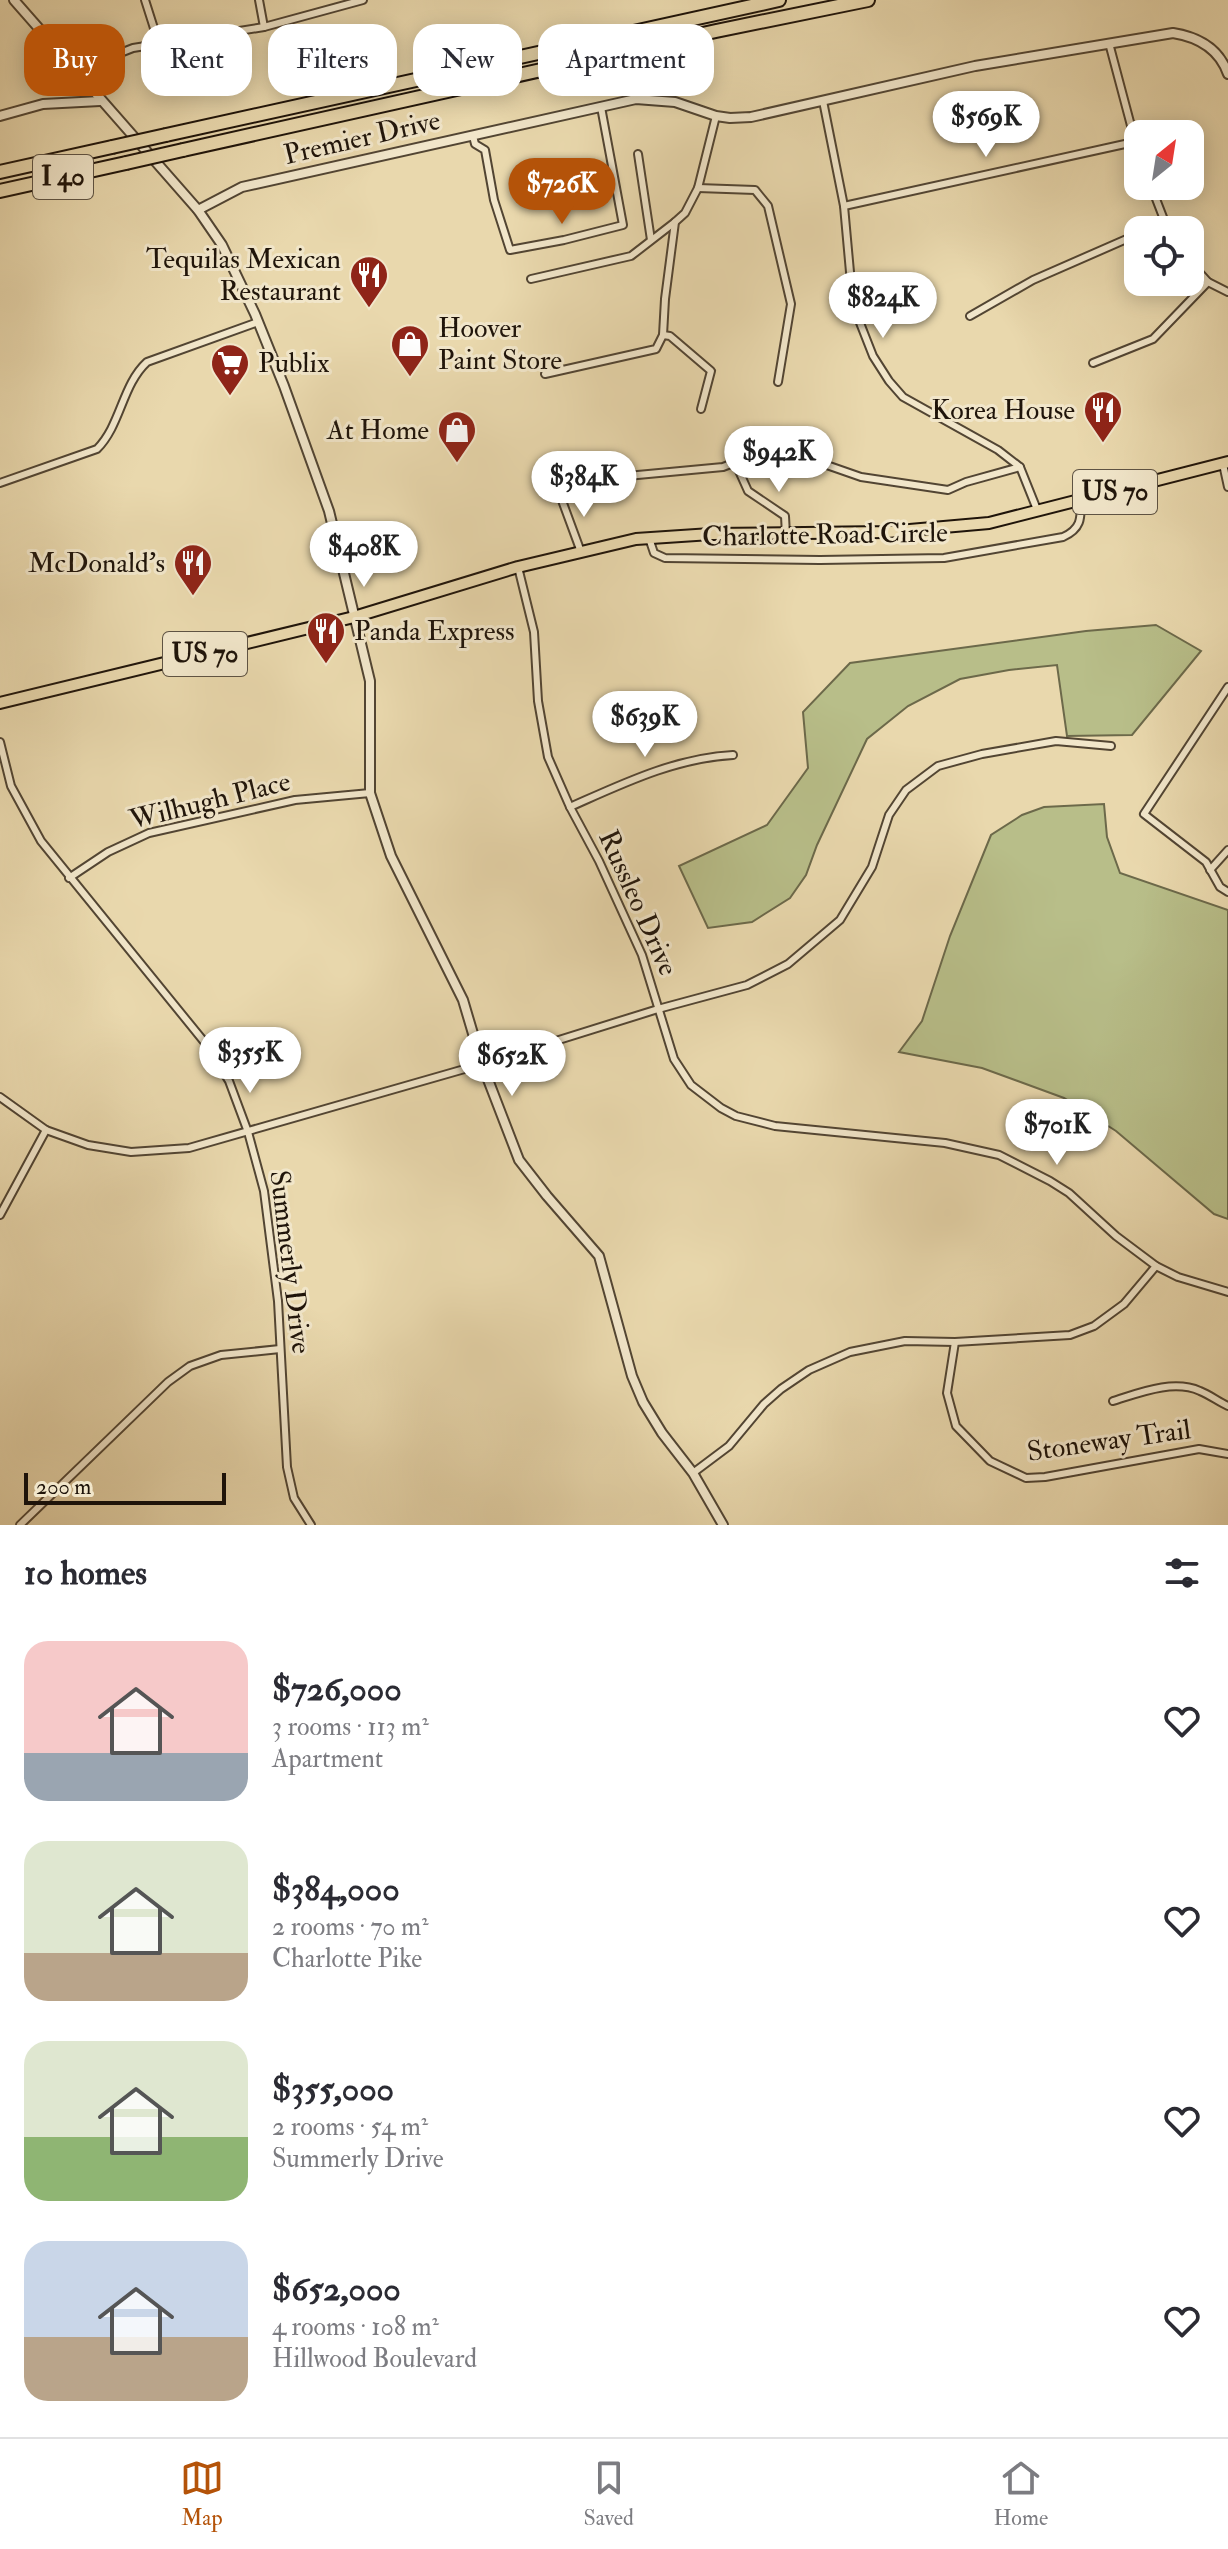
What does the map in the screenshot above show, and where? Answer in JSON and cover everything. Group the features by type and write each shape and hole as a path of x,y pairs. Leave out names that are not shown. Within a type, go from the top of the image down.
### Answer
{"highway":[{"name":"I 40","path":"0,172 779,0"},
{"name":"I 40","path":"0,191 868,0"}],"main road":[{"name":"US 70","path":"0,703 354,617 518,567 649,538 711,534 887,532 989,523 1225,463"}],"street":[{"path":"14,0 35,24"},
{"path":"145,0 153,24"},
{"path":"259,0 264,27"},
{"path":"252,29 363,0"},
{"name":"Premier Drive","path":"198,210 242,187 636,99 675,102 716,116 751,117 975,66 1173,33 1191,36 1205,43 1217,53 1228,74"},
{"path":"1109,42 1128,120"},
{"path":"96,96 198,210 222,245 258,322 329,511 370,681 370,793 391,856 463,1000 482,1064 519,1160 599,1256 635,1384 662,1433 693,1473 723,1525"},
{"path":"0,116 43,104 100,101"},
{"path":"823,101 844,206 853,305 873,356 903,397 998,450 1020,467 1038,512"},
{"path":"473,136 475,144 485,150 494,200 510,250 564,240 623,225 601,107"},
{"path":"531,279 631,256 675,222 685,213 698,188 716,116"},
{"path":"844,206 1124,144"},
{"path":"638,154 651,240"},
{"path":"698,188 755,190 768,206 791,304 778,382"},
{"path":"545,374 656,349 663,335 675,222"},
{"path":"970,316 1033,280 1124,240"},
{"path":"1204,278 1228,292"},
{"path":"1093,363 1153,339 1208,282"},
{"path":"0,483 97,449 108,437 137,372 147,362 258,322"},
{"path":"663,335 670,336 711,371 701,409"},
{"path":"581,552 560,495 586,485 627,476 723,467 759,453 784,457 802,452 818,462 861,477 948,490 1020,467"},
{"path":"735,462 748,491 785,516 786,535"},
{"path":"1225,463 1228,487"},
{"name":"Charlotte Road Circle","path":"649,538 654,553 665,558 944,558 1074,533 1081,522 1081,501"},
{"name":"Russleo Drive","path":"518,567 534,632 542,733 548,757 641,953 674,1059 691,1085 736,1116 775,1126 945,1143 999,1155 1069,1193 1116,1236 1156,1266 1178,1277 1228,1292"},
{"path":"1228,687 1144,814 1206,862 1220,887 1228,892"},
{"path":"0,1097 46,1130 88,1145 131,1152 189,1148 747,985 788,964 840,920 872,867 889,815 906,790 938,766 993,751 1056,741 1111,746"},
{"name":"Summerly Drive","path":"0,742 11,786 41,841 206,1044 229,1081 248,1132 264,1191 278,1301 287,1467 294,1498 311,1525"},
{"path":"570,807 629,780 672,766 733,755"},
{"name":"Wilhugh Place","path":"69,878 108,852 149,833 295,800 370,793"},
{"path":"1210,870 1228,850"},
{"path":"0,1215 46,1130"},
{"path":"693,1473 729,1446 764,1404 809,1370 850,1352 905,1341 955,1342 1070,1335 1094,1326 1124,1304 1156,1266"},
{"name":"Stoneway Trail","path":"955,1342 947,1393 956,1426 983,1456 1013,1474 1026,1478 1045,1477 1199,1449 1228,1454"},
{"path":"20,1525 168,1382 190,1366 221,1355 280,1349"},
{"path":"1113,1401 1160,1388 1184,1387 1200,1390 1228,1406"}],"green space":[{"path":"1156,625 1201,651 1132,735 1067,736 1057,665 960,679 908,706 867,739 806,875 790,898 752,922 708,928 679,866 767,825 808,768 803,712 850,663 1086,631"},
{"path":"1104,804 1107,837 1120,873 1228,910 1228,1219 1214,1214 1116,1131 1064,1098 982,1068 899,1052 922,1021 950,936 991,835 1022,815 1044,807"}],"place":[{"name":"Tequilas Mexican Restaurant","path":"369,309"},
{"name":"Hoover Paint Store","path":"410,378"},
{"name":"Publix","path":"230,397"},
{"name":"Korea House","path":"1103,444"},
{"name":"At Home","path":"457,464"},
{"name":"McDonald's","path":"193,597"},
{"name":"Panda Express","path":"326,665"}]}
